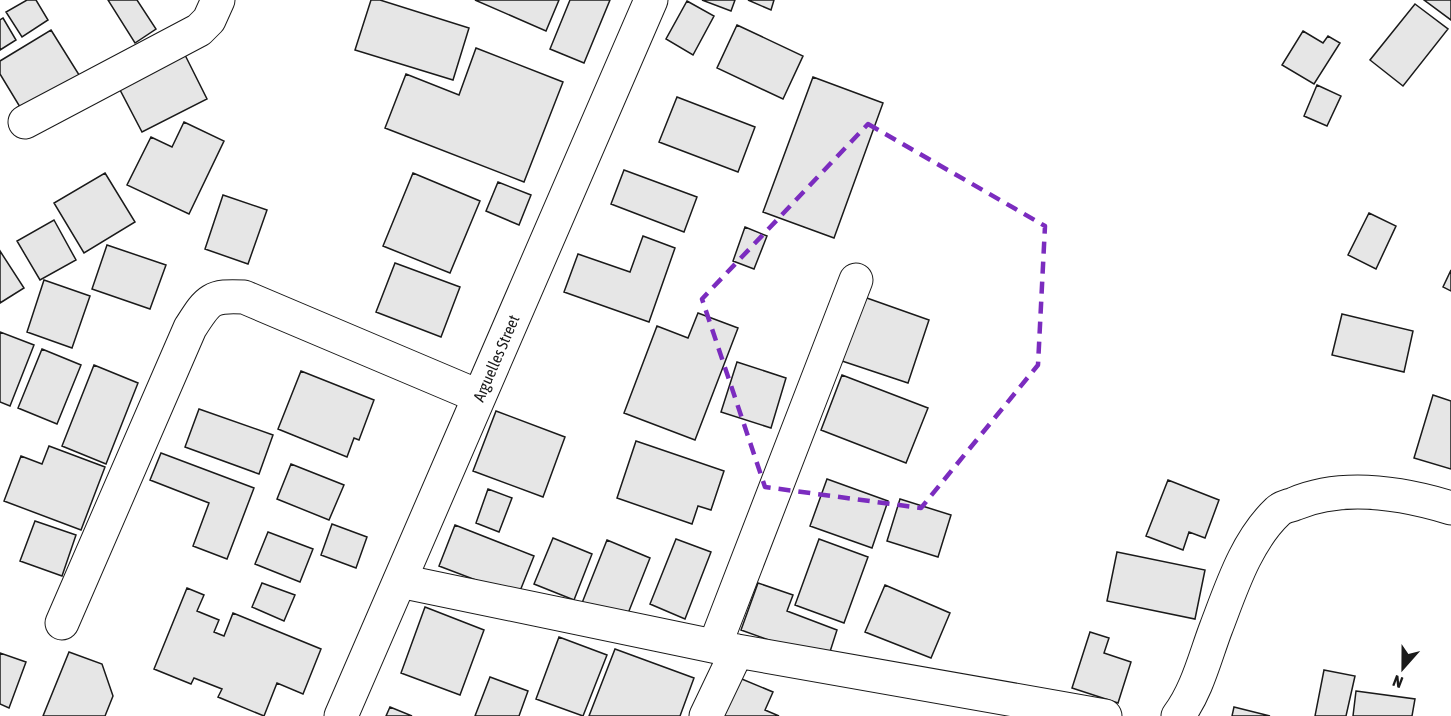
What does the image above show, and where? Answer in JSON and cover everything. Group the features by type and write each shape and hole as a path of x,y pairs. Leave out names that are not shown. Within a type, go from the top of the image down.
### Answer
{"street":[{"name":"Arguelles Street","path":"341,716 651,0"},
{"path":"25,122 199,30 217,4"},
{"path":"705,716 726,648 856,280"},
{"path":"62,623 190,328 204,307 220,296 244,297 478,396"},
{"path":"1178,716 1194,687 1231,589 1255,541 1279,510 1307,498 1356,491 1426,500 1451,508"},
{"path":"400,581 726,648 1047,710 1105,716"}],"highlighted area":[{"path":"868,124 1045,226 1038,365 921,508 765,487 702,299"}],"building":[{"path":"27,0 36,0 48,20 22,37 6,12"},
{"path":"108,0 137,0 156,29 135,43"},
{"path":"371,0 380,0 469,28 453,80 355,50"},
{"path":"475,0 559,0 546,31"},
{"path":"570,0 610,0 584,63 550,49"},
{"path":"702,0 735,0 731,11"},
{"path":"748,0 774,0 771,10"},
{"path":"1424,0 1451,0 1451,20"},
{"path":"687,1 714,16 693,55 666,39"},
{"path":"1415,4 1448,29 1403,86 1370,60"},
{"path":"3,18 16,40 0,50 0,20"},
{"path":"737,25 803,56 783,99 717,68"},
{"path":"51,30 81,78 23,112 0,74 0,61"},
{"path":"1303,31 1323,43 1328,36 1340,43 1314,84 1282,65"},
{"path":"476,48 563,82 524,182 385,128 406,74 459,95"},
{"path":"184,53 207,99 142,132 118,86"},
{"path":"813,77 883,103 834,238 763,212"},
{"path":"1317,85 1341,96 1327,126 1304,116"},
{"path":"677,97 755,127 738,172 659,142"},
{"path":"184,122 224,141 189,214 127,185 151,137 172,147"},
{"path":"624,170 697,197 684,232 611,204"},
{"path":"105,173 135,222 84,253 54,203"},
{"path":"413,173 480,201 450,273 383,246"},
{"path":"498,182 531,195 519,225 486,211"},
{"path":"223,195 267,210 248,264 205,249"},
{"path":"1369,213 1396,226 1376,269 1348,255"},
{"path":"54,220 76,260 40,280 17,241"},
{"path":"745,227 767,236 754,269 733,261"},
{"path":"643,236 675,248 649,322 564,292 578,254 630,272"},
{"path":"107,245 166,265 150,309 92,289"},
{"path":"0,251 24,288 0,303"},
{"path":"395,263 460,287 441,337 376,312"},
{"path":"1451,270 1451,291 1443,287"},
{"path":"44,280 90,296 72,348 27,332"},
{"path":"864,297 929,320 908,383 842,361"},
{"path":"698,313 738,328 695,440 624,413 657,326 688,338"},
{"path":"1342,314 1413,331 1404,372 1332,355"},
{"path":"0,332 34,345 10,406 0,402"},
{"path":"42,349 81,365 57,424 18,408"},
{"path":"737,362 786,378 771,428 721,412"},
{"path":"94,365 138,383 106,464 62,446"},
{"path":"301,371 374,400 359,440 354,438 347,457 278,429"},
{"path":"842,375 928,408 906,463 821,430"},
{"path":"1433,395 1451,401 1451,469 1414,458"},
{"path":"199,409 273,435 259,474 185,447"},
{"path":"496,411 565,437 543,497 473,471"},
{"path":"636,441 724,471 711,510 698,506 692,524 617,498"},
{"path":"49,446 105,467 81,530 4,501 21,456 42,464"},
{"path":"161,453 254,488 227,559 193,546 209,503 150,480"},
{"path":"291,464 344,485 329,520 277,499"},
{"path":"827,479 888,501 872,548 810,526"},
{"path":"1168,480 1219,500 1205,538 1189,532 1183,550 1146,536"},
{"path":"488,489 512,498 499,532 476,523"},
{"path":"900,499 951,515 938,557 887,541"},
{"path":"35,521 76,535 62,576 20,561"},
{"path":"332,524 367,537 356,568 321,555"},
{"path":"455,525 534,556 518,596 439,566"},
{"path":"268,532 313,549 300,582 255,564"},
{"path":"553,538 592,554 574,600 534,584"},
{"path":"676,539 711,552 685,619 650,604"},
{"path":"819,539 868,557 844,623 795,605"},
{"path":"607,540 650,558 625,621 582,603"},
{"path":"1117,552 1205,570 1195,619 1107,601"},
{"path":"262,583 295,595 284,621 252,607"},
{"path":"758,583 793,595 787,611 837,630 827,661 741,630"},
{"path":"885,585 950,613 931,658 865,632"},
{"path":"187,588 204,595 197,611 219,620 214,632 224,636 233,613 321,649 303,694 277,683 264,716 218,697 222,689 194,678 191,684 154,669"},
{"path":"425,607 484,630 460,695 401,673"},
{"path":"1090,632 1109,638 1104,653 1131,662 1118,703 1072,688"},
{"path":"559,637 607,655 583,716 536,699"},
{"path":"615,649 694,678 680,716 589,716"},
{"path":"69,652 102,664 113,696 105,716 43,716"},
{"path":"0,653 26,662 9,708 0,704"},
{"path":"1324,670 1355,676 1346,716 1315,716"},
{"path":"490,677 528,691 519,716 475,716"},
{"path":"737,677 773,692 765,710 779,716 720,716"},
{"path":"1356,691 1415,699 1412,716 1353,716"},
{"path":"390,707 412,716 386,716"},
{"path":"1234,707 1270,716 1232,716"}]}
